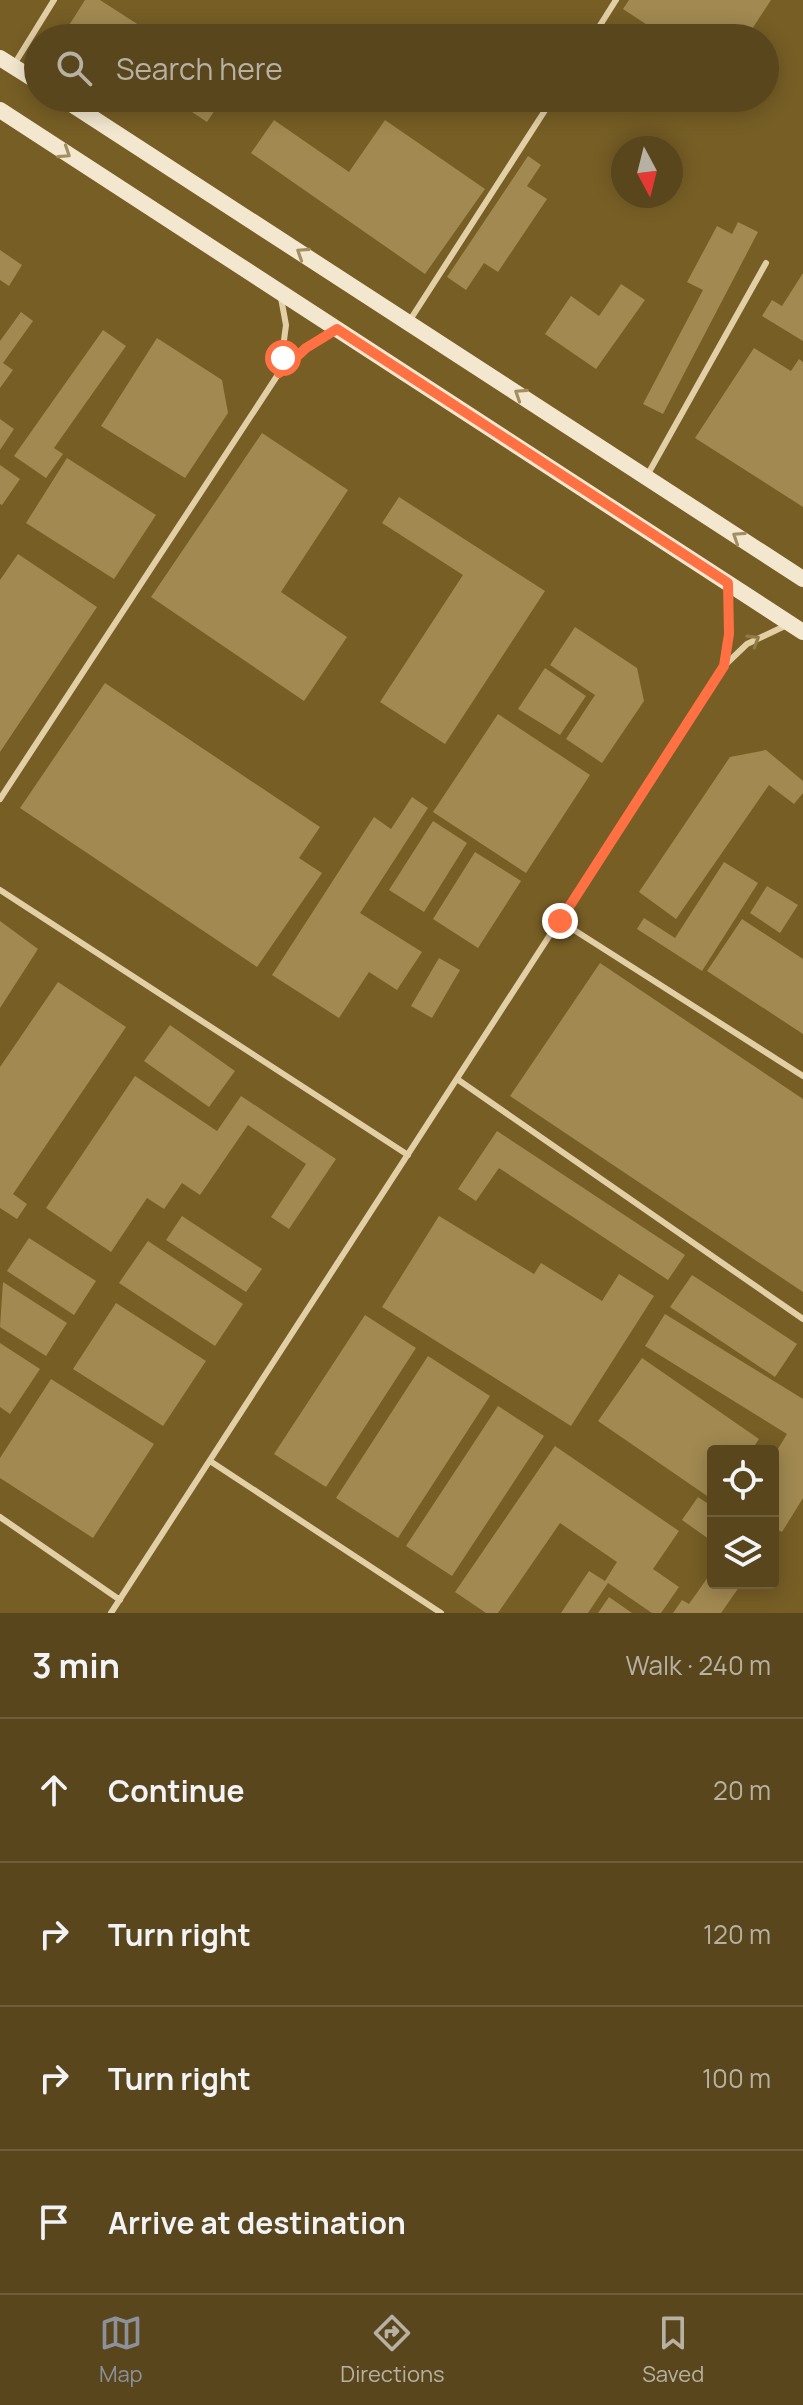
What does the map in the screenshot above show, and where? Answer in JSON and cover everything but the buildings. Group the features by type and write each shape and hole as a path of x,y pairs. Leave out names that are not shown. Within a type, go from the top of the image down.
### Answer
{"main road":[{"path":"6,62 24,73"},
{"path":"0,110 797,628"},
{"path":"84,112 803,579"}],"lane":[{"path":"35,24 54,0"},
{"path":"601,24 616,0"},
{"path":"6,62 24,39"},
{"path":"410,322 544,112"},
{"path":"646,477 766,263"},
{"path":"279,373 286,333 280,293"},
{"path":"0,799 279,373 306,348 337,329"},
{"path":"724,666 729,634 728,583"},
{"path":"111,1613 724,666 747,644 797,628"},
{"path":"0,890 408,1155"},
{"path":"560,921 803,1076"},
{"path":"457,1079 803,1319"},
{"path":"210,1461 441,1613"},
{"path":"0,1517 120,1600"}],"route":[{"path":"283,358 279,373 306,348 337,329 728,583 730,618 724,666 560,921"}]}
